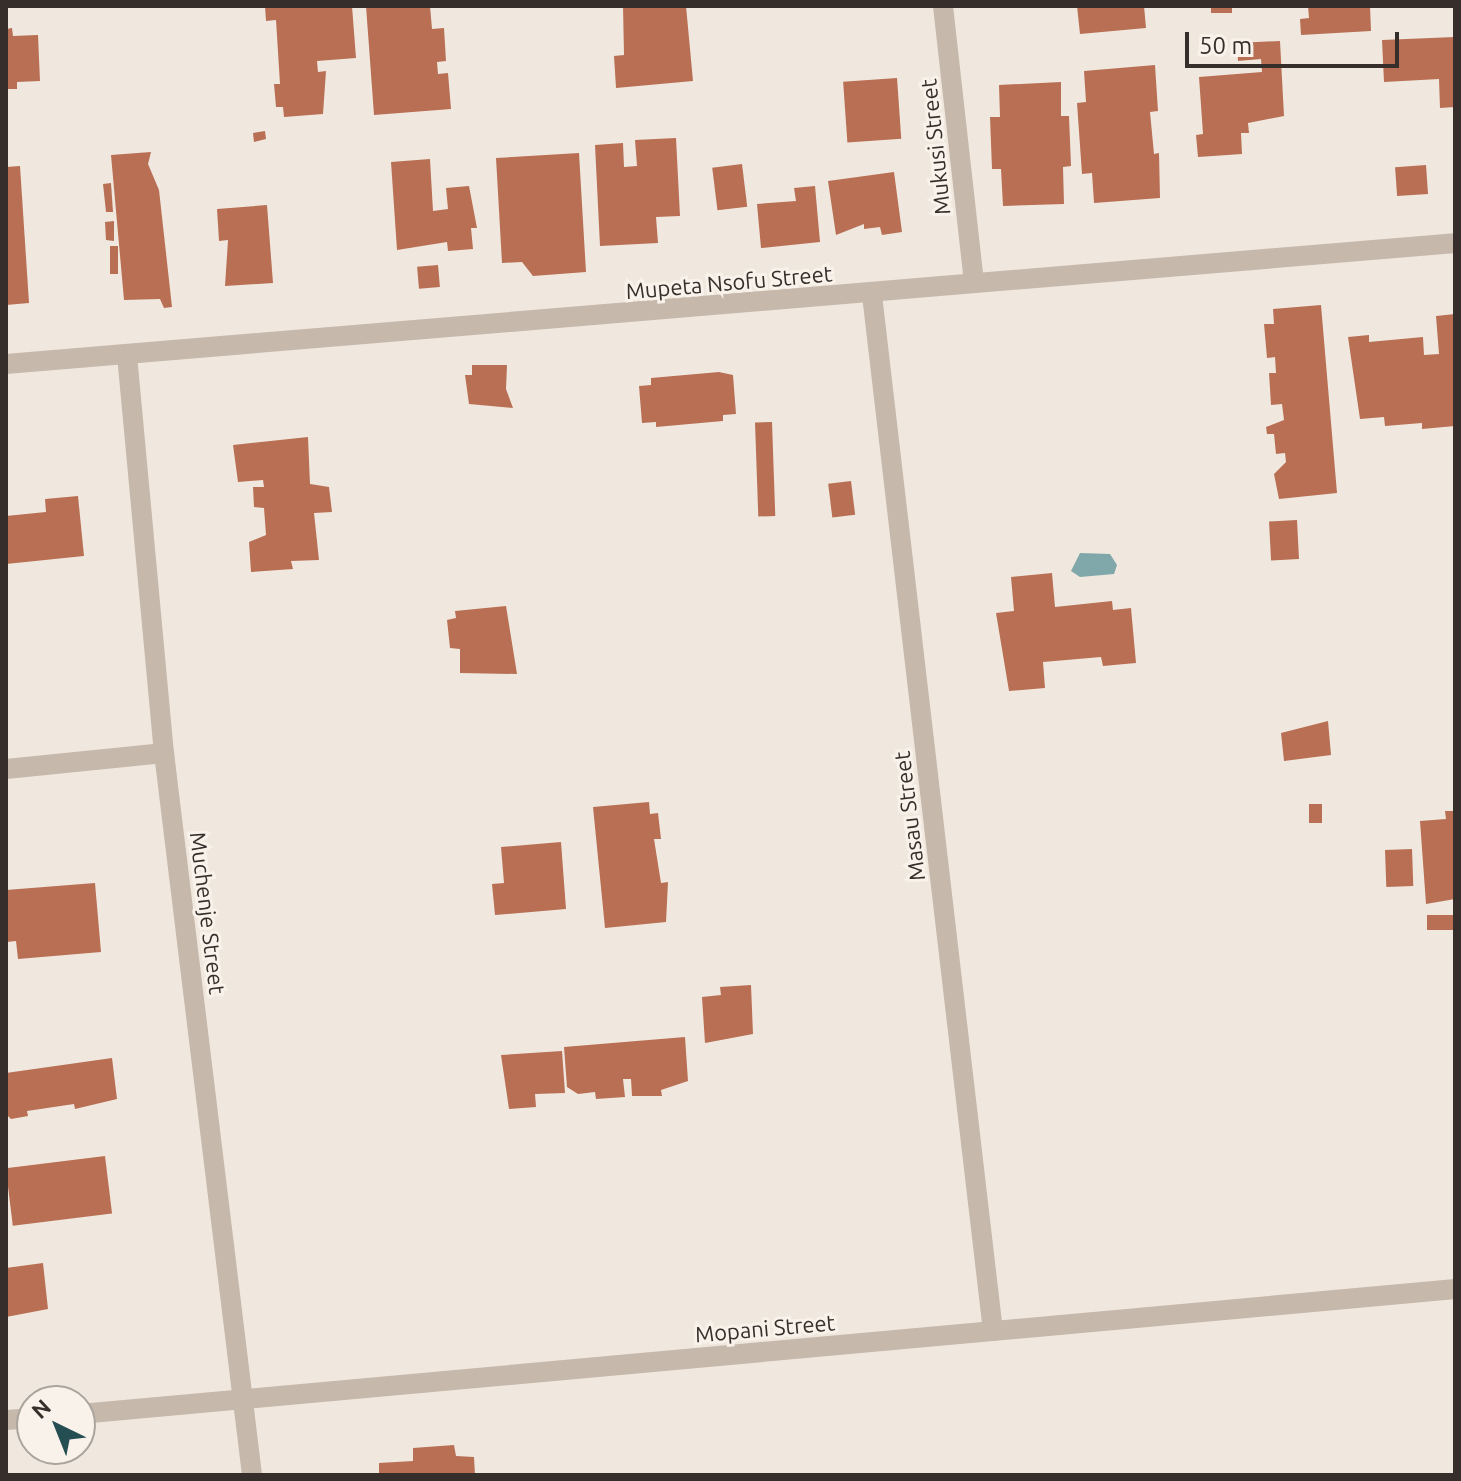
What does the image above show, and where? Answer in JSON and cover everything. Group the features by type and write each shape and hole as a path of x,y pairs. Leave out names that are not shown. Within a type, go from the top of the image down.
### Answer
{"street":[{"name":"Mukusi Street","path":"943,6 974,282"},
{"name":"Mupeta Nsofu Street","path":"6,364 872,295 974,282 1455,243"},
{"name":"Masau Street","path":"872,295 993,1331"},
{"name":"Muchenje Street","path":"127,355 164,753 252,1475"},
{"path":"6,769 164,753"},
{"name":"Mopani Street","path":"96,1413 1455,1289"}],"water":[{"path":"1080,553 1110,554 1117,565 1114,574 1080,577 1071,571"}],"building":[{"path":"265,6 352,6 356,58 317,61 318,72 326,71 323,114 284,117 283,107 276,107 274,84 280,84 276,20 266,21"},
{"path":"366,6 430,6 432,29 444,28 446,61 437,62 438,74 448,73 451,109 374,115"},
{"path":"623,6 686,6 693,81 616,88 614,56 624,55"},
{"path":"1077,6 1144,6 1146,28 1080,34"},
{"path":"1211,6 1232,6 1232,13 1211,13"},
{"path":"1308,6 1370,6 1371,31 1301,35 1300,19 1309,18"},
{"path":"12,28 13,36 38,35 40,81 17,82 17,89 6,89 6,29"},
{"path":"1455,37 1455,107 1440,108 1439,79 1384,82 1382,40"},
{"path":"1280,41 1284,116 1248,123 1249,133 1241,133 1242,154 1198,157 1196,135 1203,134 1199,77 1262,72 1261,59 1238,61 1237,43"},
{"path":"1155,65 1158,111 1150,112 1154,154 1159,153 1160,198 1094,203 1092,173 1082,174 1077,103 1086,102 1084,71"},
{"path":"897,78 901,139 847,143 843,82"},
{"path":"1061,82 1061,116 1069,116 1071,166 1063,167 1064,204 1003,206 1001,169 992,169 990,117 1000,117 999,85"},
{"path":"265,131 266,139 254,142 253,133"},
{"path":"676,138 680,216 656,217 658,243 600,246 595,145 623,143 624,167 637,166 635,140"},
{"path":"151,152 148,164 159,190 172,307 164,308 160,299 124,300 111,155"},
{"path":"579,153 586,272 533,276 522,262 502,263 496,158"},
{"path":"430,159 433,211 448,209 446,188 469,186 477,228 471,228 473,249 448,251 447,242 397,250 391,162"},
{"path":"742,164 747,207 717,210 712,168"},
{"path":"1426,165 1428,194 1397,196 1395,167"},
{"path":"20,166 29,303 6,305 6,167"},
{"path":"894,172 902,232 882,235 880,227 864,229 864,224 836,235 828,181"},
{"path":"111,183 113,212 106,212 103,184"},
{"path":"815,186 820,242 761,248 757,204 796,201 794,188"},
{"path":"267,205 273,283 225,286 228,240 219,241 217,209"},
{"path":"114,221 114,241 106,240 105,222"},
{"path":"110,246 118,246 118,274 110,274"},
{"path":"438,265 440,287 419,289 417,267"},
{"path":"1321,305 1337,493 1279,499 1274,474 1286,462 1285,453 1276,454 1274,434 1267,434 1266,427 1284,420 1282,404 1271,405 1269,373 1276,373 1275,357 1267,358 1264,324 1274,324 1273,309"},
{"path":"1455,314 1455,426 1422,429 1422,423 1385,426 1384,417 1360,419 1348,337 1369,335 1369,342 1423,337 1424,355 1439,354 1436,316"},
{"path":"472,365 507,365 506,389 513,408 469,404 465,375 472,375"},
{"path":"719,372 733,375 736,414 723,415 723,421 656,427 656,422 642,423 639,386 651,385 651,378"},
{"path":"772,422 775,516 758,517 755,423"},
{"path":"308,437 310,484 329,487 332,512 314,513 319,560 291,561 293,569 251,572 249,542 266,535 264,508 254,507 253,487 264,487 263,480 238,482 233,445"},
{"path":"851,481 855,515 832,518 828,484"},
{"path":"78,496 84,556 6,564 6,516 46,512 45,499"},
{"path":"1297,520 1299,559 1271,560 1269,521"},
{"path":"1052,573 1055,607 1112,601 1113,610 1131,608 1136,663 1103,666 1101,657 1043,662 1045,688 1009,691 996,613 1014,611 1011,577"},
{"path":"506,606 517,674 460,673 460,649 450,648 447,620 456,618 455,611"},
{"path":"1328,721 1331,755 1284,761 1281,733"},
{"path":"649,802 650,814 658,813 661,839 654,839 661,883 668,882 666,922 605,928 593,807"},
{"path":"1309,804 1322,804 1322,823 1309,823"},
{"path":"1445,811 1455,811 1455,899 1426,904 1420,821 1446,819"},
{"path":"561,842 566,909 495,915 492,884 504,883 501,847"},
{"path":"1412,849 1413,886 1386,887 1385,850"},
{"path":"95,883 101,952 18,959 16,941 7,942 6,890"},
{"path":"1427,915 1455,915 1455,930 1427,930"},
{"path":"751,985 753,1034 705,1043 702,997 721,995 720,987"},
{"path":"685,1037 688,1081 661,1090 662,1096 632,1096 631,1079 623,1079 625,1097 596,1099 595,1092 578,1094 567,1087 564,1047"},
{"path":"562,1051 565,1093 535,1094 536,1107 509,1109 501,1055"},
{"path":"112,1058 117,1099 75,1109 74,1104 27,1111 28,1116 11,1119 6,1114 6,1073"},
{"path":"105,1156 112,1214 13,1226 6,1168"},
{"path":"43,1263 48,1309 6,1317 6,1268"},
{"path":"454,1445 456,1456 474,1457 475,1475 379,1475 379,1463 413,1461 413,1448"}]}
